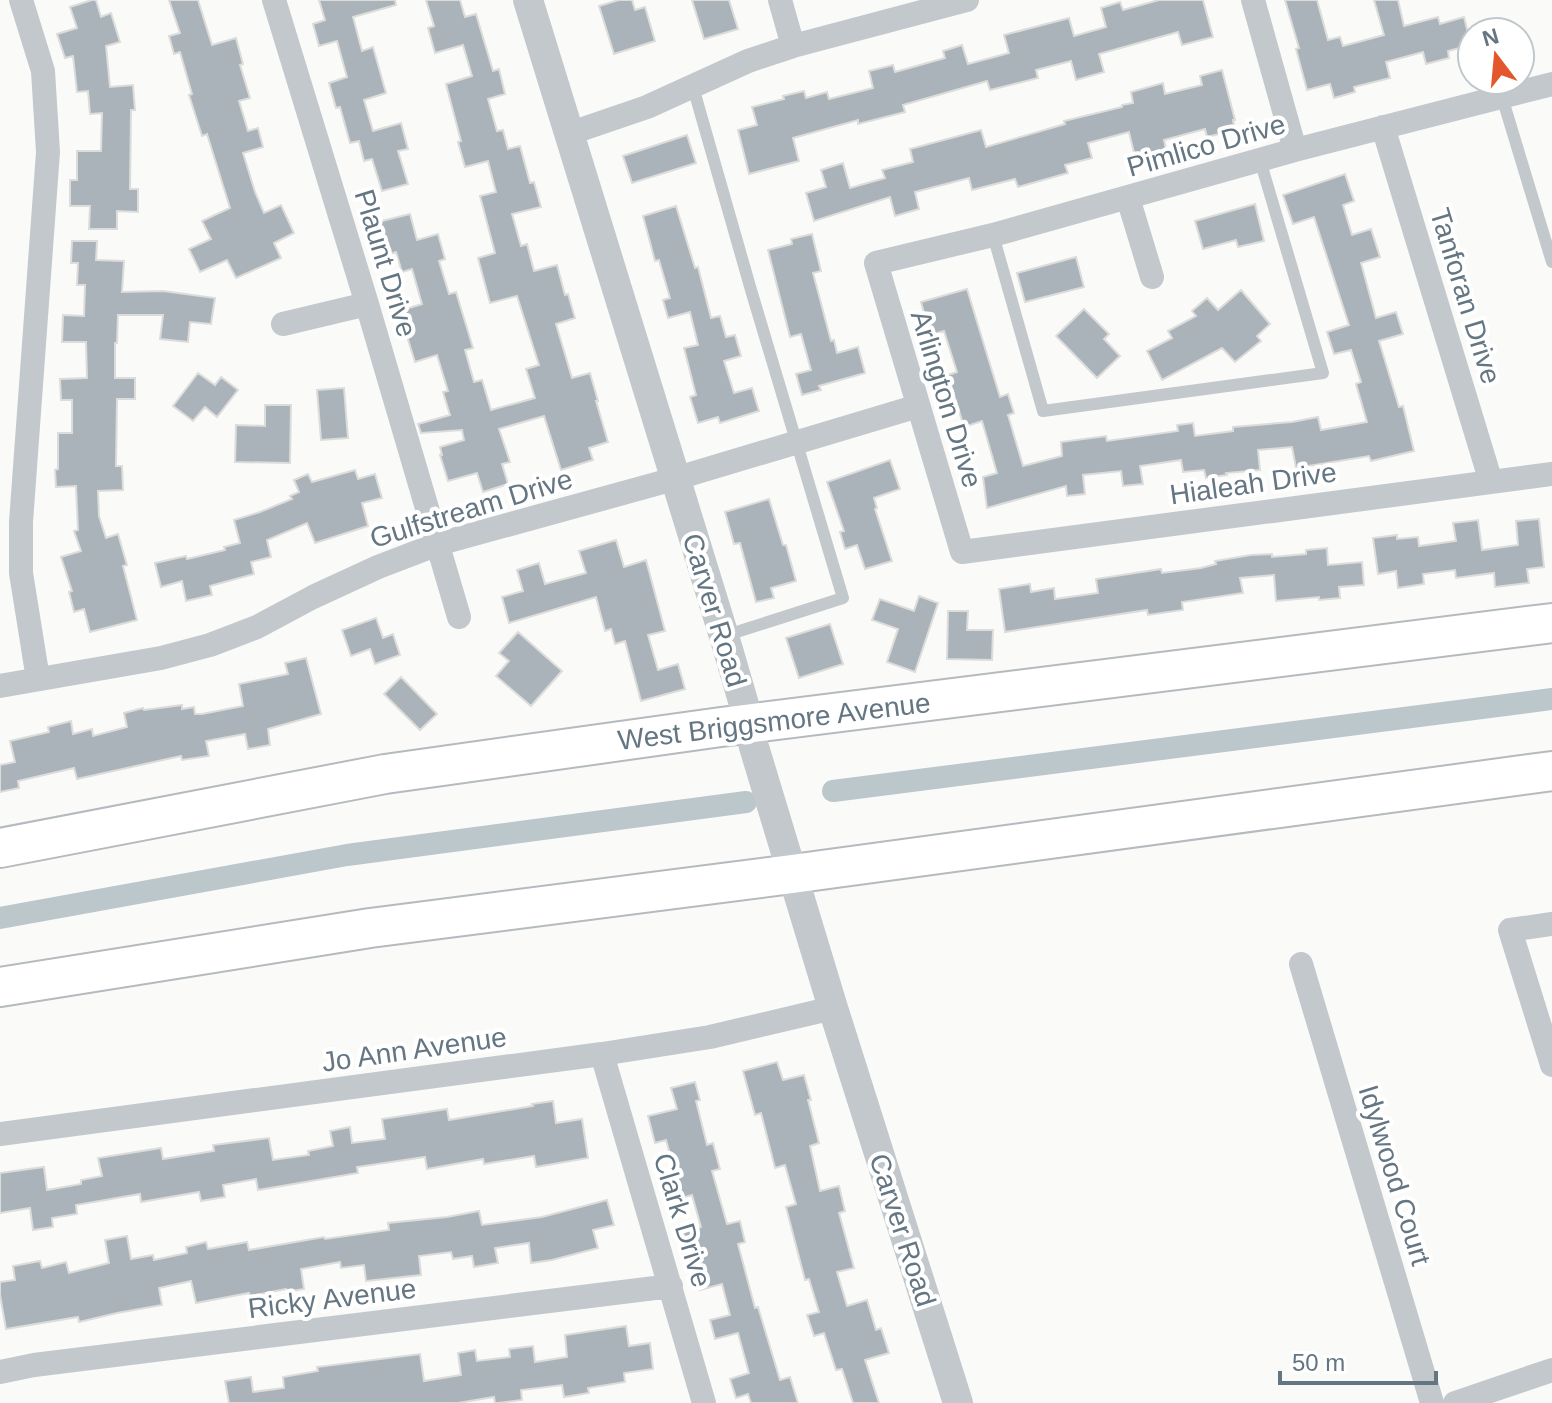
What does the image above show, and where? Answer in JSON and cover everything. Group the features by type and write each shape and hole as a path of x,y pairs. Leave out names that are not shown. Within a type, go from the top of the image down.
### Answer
{"main road":[{"name":"West Briggsmore Avenue","path":"0,848 385,774 749,724 1552,623"},
{"path":"0,987 370,928 1552,771"}],"street":[{"path":"21,0 43,71 48,152 21,522 21,573 38,679"},
{"name":"Plaunt Drive","path":"274,0 459,617"},
{"name":"Carver Road","path":"528,0 724,636 833,1008 958,1403"},
{"path":"780,0 793,46"},
{"path":"568,134 647,107 748,61 967,0"},
{"path":"1253,0 1295,150"},
{"name":"Pimlico Drive","path":"876,263 993,235 1295,150 1552,84"},
{"name":"Tanforan Drive","path":"1383,127 1491,482"},
{"path":"1128,198 1152,277"},
{"name":"Arlington Drive","path":"876,263 962,552"},
{"path":"283,324 367,304"},
{"name":"Gulfstream Drive","path":"0,686 161,658 210,645 257,627 378,567 438,544 674,479 918,406"},
{"name":"Hialeah Drive","path":"962,552 1552,474"},
{"path":"1552,924 1510,930 1552,1065"},
{"name":"Idylwood Court","path":"1301,964 1432,1403"},
{"name":"Jo Ann Avenue","path":"0,1134 602,1054 710,1037 833,1008"},
{"name":"Clark Drive","path":"602,1054 704,1403"},
{"name":"Ricky Avenue","path":"0,1372 49,1363 671,1286"},
{"path":"1455,1403 1552,1370"}],"lane":[{"path":"693,87 843,598 724,636"},
{"path":"1502,97 1552,262"},
{"path":"993,235 1043,411 1323,373 1260,160"}],"building":[{"path":"96,0 101,17 111,13 120,42 106,46 110,87 133,85 135,110 131,110 130,189 138,189 138,212 117,211 117,229 89,229 90,206 70,206 70,180 77,180 77,151 101,151 102,113 90,114 88,91 77,92 73,56 65,58 57,34 77,28 70,7"},
{"path":"169,0 198,0 212,45 236,38 250,98 239,101 248,131 258,128 263,147 243,153 264,213 281,205 294,233 274,243 281,258 236,278 227,260 200,272 189,249 211,239 202,221 230,208 207,134 202,136 180,52 174,54 169,36 180,33"},
{"path":"319,0 395,0 396,5 353,17 362,51 373,47 386,93 364,100 373,131 401,123 408,149 398,151 408,184 382,191 372,159 364,161 359,141 350,143 340,107 336,108 329,83 347,77 337,41 319,46 313,24 325,20"},
{"path":"426,0 460,0 465,17 476,14 493,71 499,69 505,94 488,99 497,131 503,130 508,149 520,146 530,183 534,182 541,207 512,214 521,246 527,244 534,271 557,265 575,318 556,324 572,378 590,373 608,442 589,448 593,460 561,470 544,416 499,429 510,462 502,464 508,484 483,492 477,473 448,481 440,447 464,440 462,430 421,433 418,424 450,415 443,392 448,391 437,355 415,362 399,311 422,304 412,269 402,272 396,252 384,256 374,223 410,214 417,240 438,234 445,259 439,261 449,294 456,292 473,348 465,350 474,382 482,380 491,410 535,398 526,369 539,365 517,296 490,303 478,258 495,253 480,196 496,192 488,161 465,167 446,84 472,76 463,45 435,53 428,28 434,26"},
{"path":"632,0 635,10 645,7 655,41 614,54 599,6"},
{"path":"692,0 729,0 738,29 704,39"},
{"path":"1159,0 1203,0 1213,37 1182,45 1178,32 1099,54 1104,72 1076,80 1071,61 1036,70 1038,78 990,90 987,81 903,105 905,112 858,124 858,120 793,138 799,161 749,174 738,130 757,125 752,107 804,91 806,98 827,92 829,99 873,88 869,71 893,65 895,72 945,58 943,51 962,45 968,64 1009,53 1004,35 1069,18 1074,36 1106,27 1101,8 1120,2 1123,10"},
{"path":"1285,0 1317,0 1328,40 1340,37 1343,46 1384,35 1374,0 1398,0 1404,26 1438,17 1440,24 1456,19 1456,49 1448,51 1449,58 1426,64 1423,52 1386,62 1390,78 1354,87 1355,92 1334,98 1330,84 1307,90 1296,49 1299,48"},
{"path":"1222,70 1235,130 1207,137 1205,129 1164,140 1166,149 1135,157 1129,132 1088,143 1092,158 1065,165 1068,173 1018,187 1015,179 972,190 969,178 915,192 919,209 895,216 890,197 814,221 806,193 826,187 821,170 843,163 850,188 885,178 882,170 913,162 910,149 981,130 986,147 1065,124 1064,121 1133,103 1131,92 1163,83 1165,94 1202,85 1200,76"},
{"path":"687,135 696,163 632,183 623,156"},
{"path":"1345,174 1354,201 1343,205 1352,235 1371,229 1380,257 1361,263 1376,318 1396,312 1403,334 1379,341 1399,407 1403,406 1414,451 1371,461 1369,456 1296,468 1292,447 1258,450 1260,470 1206,478 1204,470 1183,472 1181,460 1140,466 1143,484 1123,486 1121,471 1083,475 1085,494 1067,496 1066,486 987,508 983,477 997,473 982,421 964,427 948,375 957,372 944,331 930,335 921,302 967,289 1000,397 1008,394 1014,413 1008,415 1023,466 1062,456 1061,442 1106,436 1107,441 1178,431 1177,425 1193,423 1195,436 1233,431 1233,427 1318,417 1321,430 1367,422 1356,384 1361,382 1351,350 1334,354 1327,332 1349,325 1314,217 1293,224 1283,195"},
{"path":"1255,204 1264,241 1238,247 1236,240 1203,249 1195,221"},
{"path":"676,206 695,268 698,267 711,318 720,316 726,337 735,335 741,356 724,361 734,393 752,388 759,411 720,423 718,417 698,423 690,397 696,395 684,348 698,345 690,312 668,318 663,300 670,298 659,260 655,261 643,216"},
{"path":"812,234 821,271 813,273 831,341 834,340 837,353 858,347 865,373 819,386 821,390 802,395 796,374 811,370 801,334 790,337 768,250 792,244 791,239"},
{"path":"72,241 97,241 96,260 124,261 122,292 163,291 215,298 211,324 190,322 188,342 160,339 163,315 118,315 115,378 135,378 135,399 117,399 116,466 122,466 123,490 98,491 99,516 106,538 118,534 137,620 90,632 84,609 74,612 69,592 72,591 61,557 81,551 74,531 78,530 76,486 56,487 55,470 58,469 58,433 72,433 72,400 61,400 60,379 87,378 86,342 62,342 63,315 84,316 85,285 77,285 78,263 71,263"},
{"path":"1076,257 1084,287 1025,302 1017,273"},
{"path":"1241,290 1270,324 1257,336 1261,341 1235,362 1222,348 1162,380 1147,351 1172,338 1168,331 1196,316 1192,311 1207,298 1218,310"},
{"path":"1084,309 1109,334 1104,339 1120,356 1097,378 1056,336"},
{"path":"198,373 215,385 221,377 238,390 217,417 205,407 193,421 173,406"},
{"path":"344,388 348,438 321,440 317,390"},
{"path":"265,405 291,405 290,463 235,462 236,425 265,426"},
{"path":"890,460 900,489 874,498 892,561 865,569 857,545 845,549 840,532 844,531 827,482"},
{"path":"355,470 358,479 375,474 382,498 362,503 368,526 315,543 307,523 267,540 271,557 251,562 254,574 210,586 212,595 186,601 182,581 161,587 155,563 225,550 224,547 240,543 234,520 292,499 290,496 299,492 294,480 308,474 312,482"},
{"path":"769,499 796,581 771,588 774,598 756,602 740,543 734,544 725,512"},
{"path":"1539,519 1544,567 1527,569 1529,583 1495,587 1494,573 1456,578 1455,570 1423,574 1424,584 1398,588 1396,571 1378,574 1373,538 1397,535 1397,539 1418,537 1419,546 1456,541 1453,523 1478,520 1482,550 1518,545 1516,521"},
{"path":"616,540 624,567 646,560 665,631 648,635 658,670 678,664 685,689 641,701 625,641 615,644 611,629 605,631 596,597 509,623 502,597 523,591 517,570 539,563 545,584 586,573 579,551"},
{"path":"1327,548 1328,565 1362,562 1364,585 1339,587 1340,598 1276,601 1274,575 1240,578 1243,593 1182,602 1183,610 1148,615 1147,610 1005,632 999,589 1030,584 1031,592 1054,588 1055,599 1098,593 1096,579 1161,569 1162,573 1201,568 1216,564 1215,561 1251,555 1306,554 1306,550"},
{"path":"919,596 938,603 915,672 887,662 898,629 872,620 880,599 914,611"},
{"path":"948,611 968,611 967,630 993,630 992,660 947,659"},
{"path":"376,618 383,638 393,634 400,655 375,664 370,649 351,656 342,630"},
{"path":"830,624 843,664 799,678 786,638"},
{"path":"518,632 562,671 531,706 496,676 509,661 499,653"},
{"path":"306,658 321,714 268,729 270,745 248,749 245,734 206,741 209,756 182,760 181,756 77,779 74,768 18,781 19,788 0,792 0,765 15,762 10,741 49,732 48,727 71,721 73,734 92,729 93,736 127,727 124,713 143,708 182,705 182,709 194,707 195,714 202,714 243,706 239,684 288,674 285,663"},
{"path":"401,677 437,714 420,730 384,694"},
{"path":"777,1062 783,1080 804,1075 819,1143 810,1146 820,1191 839,1186 845,1211 839,1213 854,1268 837,1272 847,1306 867,1300 876,1330 881,1328 889,1353 865,1360 879,1403 853,1403 842,1369 836,1370 824,1333 814,1336 807,1315 819,1312 809,1279 805,1280 786,1207 796,1204 785,1165 775,1168 761,1113 755,1115 743,1071"},
{"path":"695,1082 700,1100 696,1101 707,1145 713,1143 720,1169 712,1171 727,1224 740,1221 745,1242 738,1244 755,1308 758,1307 780,1380 790,1377 798,1403 751,1403 748,1394 736,1398 730,1379 749,1373 738,1333 715,1339 710,1320 730,1315 722,1284 700,1290 683,1232 701,1227 692,1195 675,1200 669,1178 676,1176 666,1140 655,1143 648,1116 677,1109 671,1088"},
{"path":"553,1101 556,1123 582,1119 588,1158 536,1167 534,1156 484,1164 483,1159 427,1169 425,1157 357,1167 358,1173 258,1190 256,1179 223,1185 225,1197 201,1201 199,1192 141,1202 140,1194 76,1205 77,1214 52,1218 53,1227 33,1230 30,1208 0,1213 0,1173 44,1167 47,1190 81,1184 81,1180 102,1176 98,1158 161,1148 163,1159 214,1151 213,1145 269,1138 273,1160 309,1155 308,1151 333,1146 330,1131 350,1127 352,1143 385,1139 382,1119 447,1109 449,1120"},
{"path":"607,1200 614,1225 593,1230 598,1248 552,1260 531,1263 529,1243 495,1248 498,1263 474,1267 472,1256 453,1259 451,1252 419,1256 421,1275 366,1281 364,1265 341,1268 340,1262 301,1269 304,1289 250,1296 249,1293 196,1303 191,1281 159,1288 162,1305 79,1322 78,1317 6,1329 0,1282 15,1280 13,1266 40,1261 42,1268 66,1262 69,1273 109,1263 105,1240 127,1236 131,1259 153,1255 154,1260 187,1253 186,1247 206,1242 208,1249 247,1242 249,1250 389,1230 388,1223 479,1211 482,1225 542,1217"},
{"path":"626,1326 629,1346 650,1343 653,1369 624,1373 625,1382 588,1388 589,1393 564,1397 562,1385 521,1390 522,1400 498,1403 495,1403 494,1397 458,1403 229,1403 225,1381 251,1377 253,1392 284,1388 283,1377 318,1371 317,1367 420,1354 424,1381 461,1375 458,1353 475,1350 477,1361 510,1357 509,1349 533,1346 535,1362 567,1357 565,1335"}],"waterway":[{"path":"833,791 1552,699"},
{"path":"0,918 347,855 746,802"}]}
